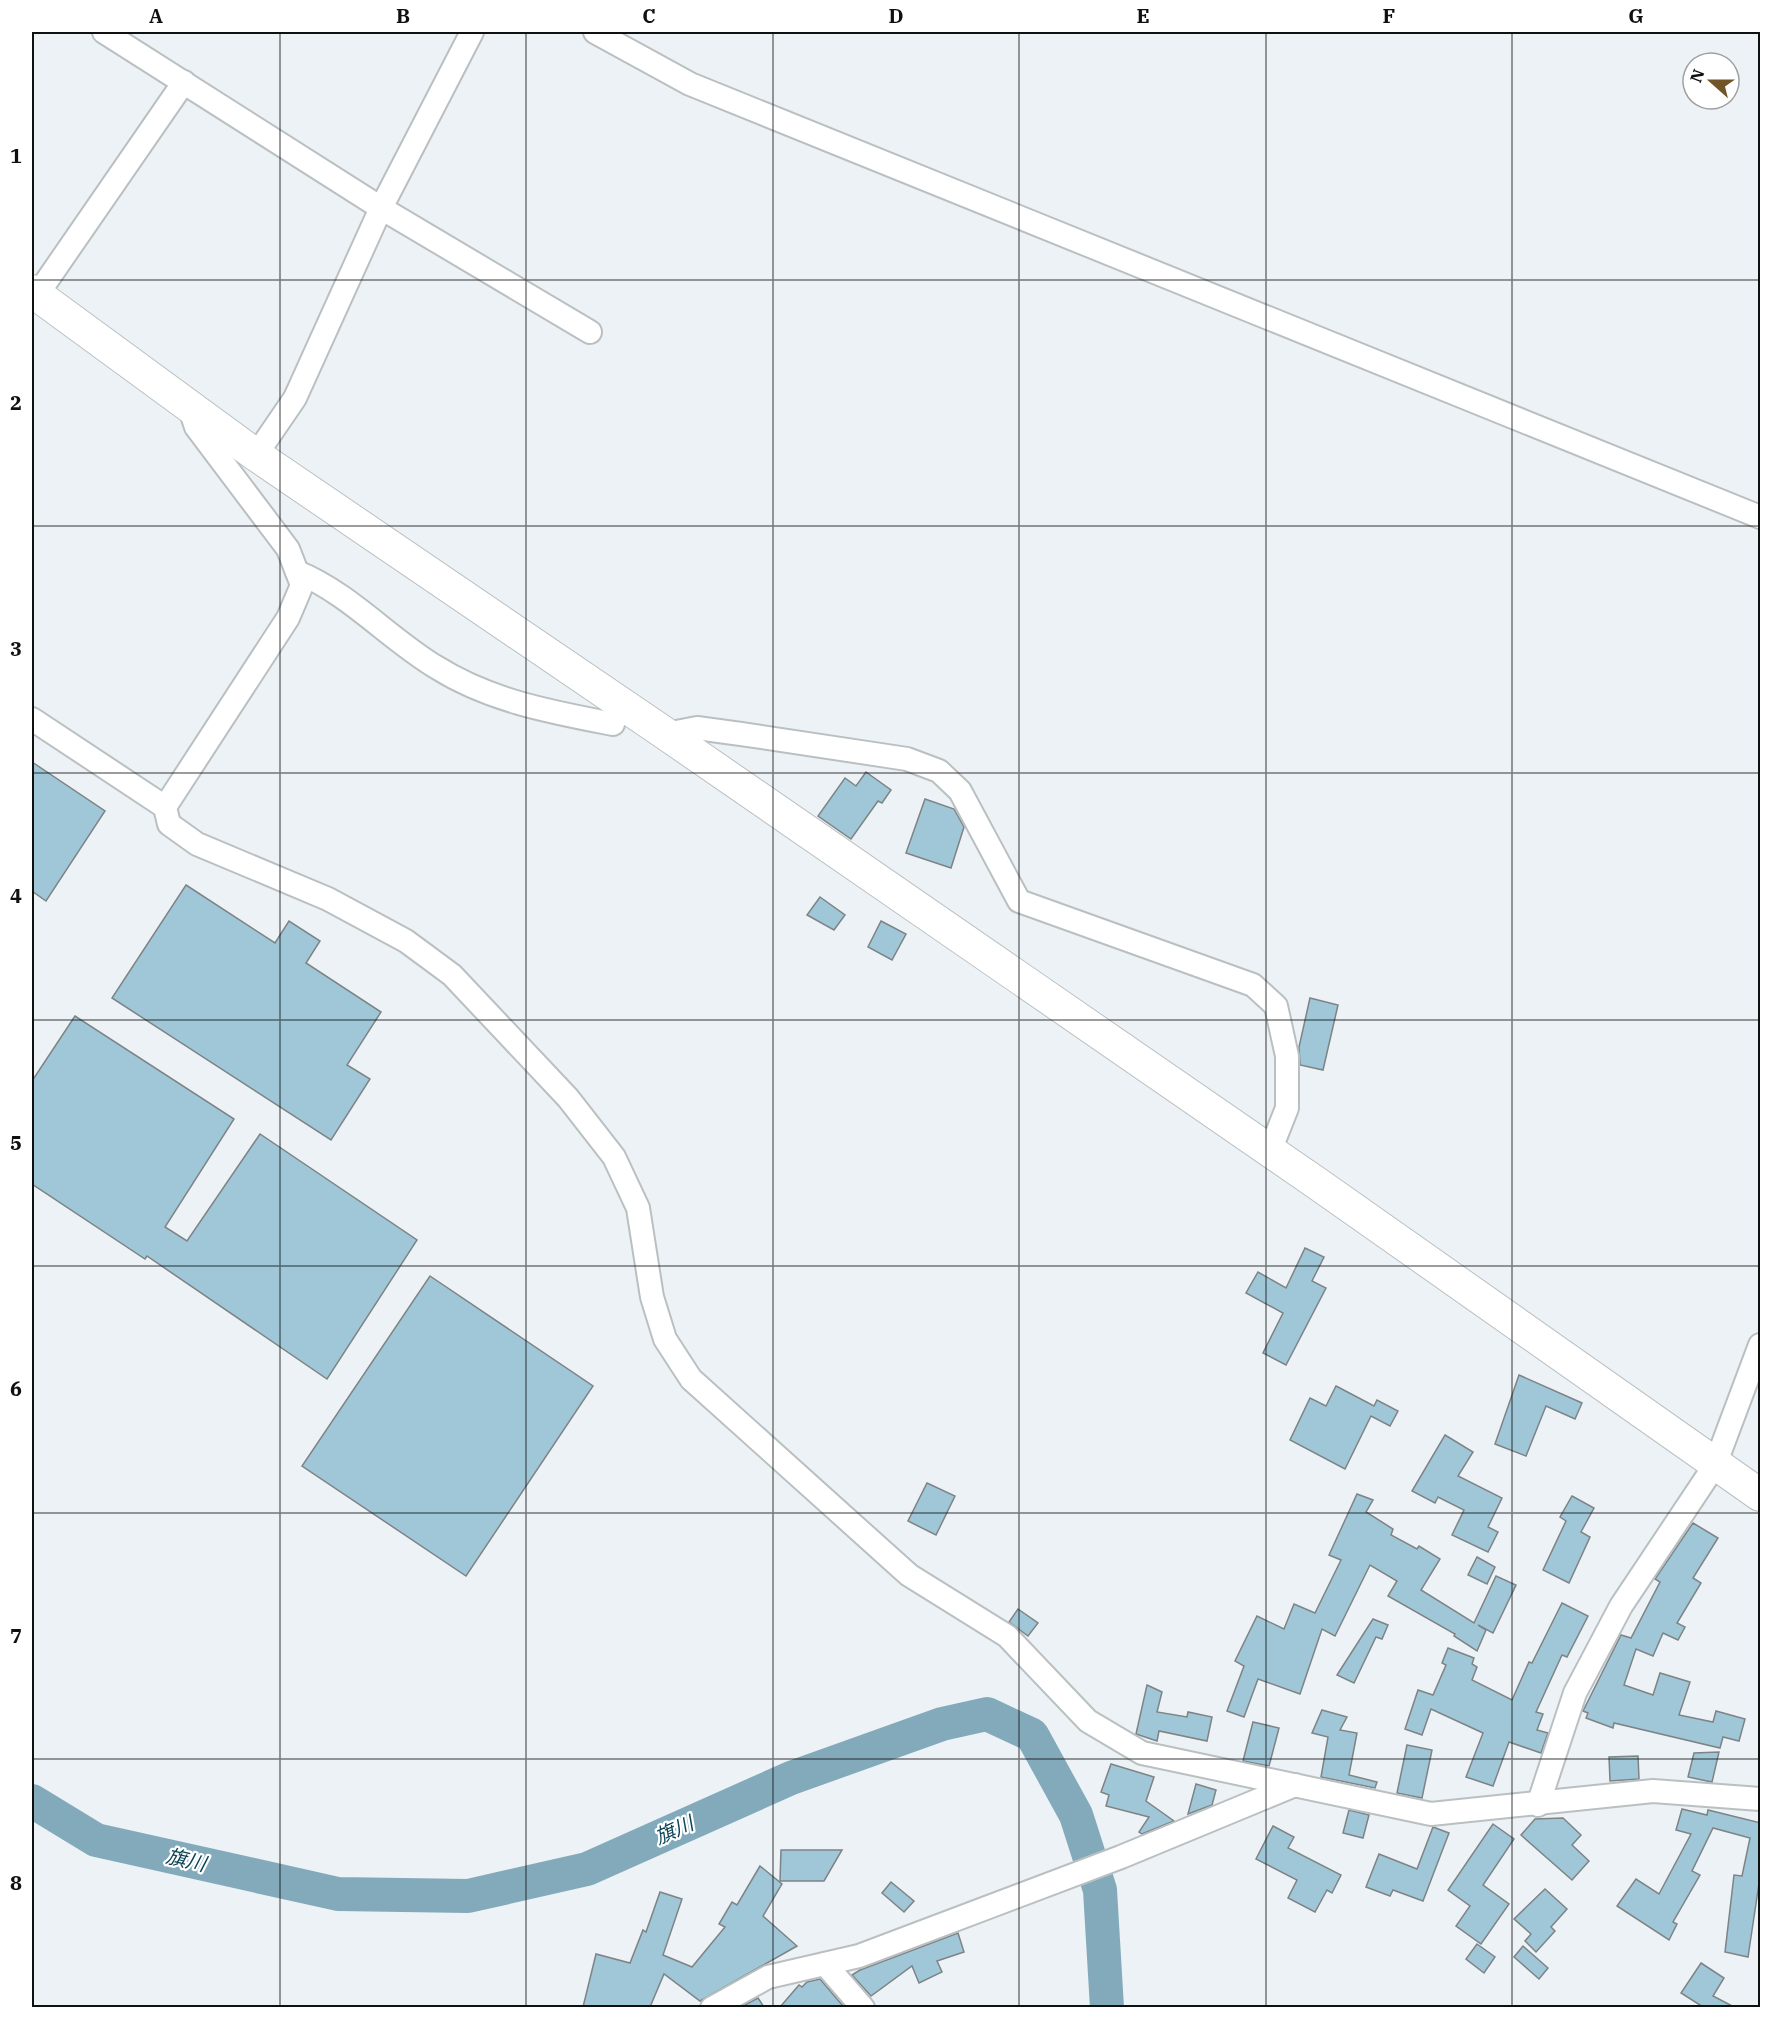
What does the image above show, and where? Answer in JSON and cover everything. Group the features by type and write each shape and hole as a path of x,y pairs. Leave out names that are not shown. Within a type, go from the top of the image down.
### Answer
{"street":[{"path":"104,32 381,207 590,332"},
{"path":"256,455 295,398 381,207 472,32"},
{"path":"596,32 690,84 1761,517"},
{"path":"184,82 34,293 256,455 666,734 1270,1151 1715,1465 1761,1495"},
{"path":"165,807 288,618 302,585 288,549 196,427 190,409"},
{"path":"297,572 331,589 434,667 479,691 538,709 612,724"},
{"path":"32,719 165,807 169,824 197,844 328,899 406,941 452,975 568,1098 614,1157 638,1208 652,1298 665,1339 691,1379 909,1575 1007,1636 1088,1721 1143,1753 1431,1814 1538,1805 1653,1791 1761,1799"},
{"path":"666,734 697,729 724,732 907,759 939,771 960,791 1019,901 1253,985 1276,1006 1287,1056 1287,1108 1270,1151"},
{"path":"1538,1805 1575,1693 1621,1606 1715,1465 1761,1345"},
{"path":"712,2007 768,1977 859,1956 1121,1857 1295,1785"},
{"path":"825,1964 863,2007"}],"building":[{"path":"32,762 105,811 46,901 32,891"},
{"path":"866,772 891,790 882,803 878,801 851,839 818,816 845,778 856,786"},
{"path":"925,799 954,809 964,827 951,868 906,853"},
{"path":"186,885 275,943 289,921 320,941 306,963 381,1012 347,1065 370,1079 331,1140 112,998"},
{"path":"820,897 845,915 834,930 807,915"},
{"path":"881,921 906,934 892,960 868,947"},
{"path":"1310,998 1338,1005 1323,1070 1300,1065 1299,1047"},
{"path":"75,1016 234,1119 165,1227 187,1241 260,1134 417,1240 327,1379 147,1256 145,1259 32,1184 32,1081"},
{"path":"1305,1248 1324,1257 1312,1281 1326,1288 1286,1365 1263,1353 1283,1313 1246,1293 1258,1272 1286,1288"},
{"path":"430,1276 593,1386 466,1576 302,1466"},
{"path":"1519,1375 1582,1403 1575,1419 1546,1406 1526,1456 1495,1444"},
{"path":"1336,1386 1374,1406 1377,1400 1398,1411 1390,1426 1371,1416 1345,1469 1290,1440 1310,1398 1326,1406"},
{"path":"1445,1435 1473,1452 1458,1476 1502,1498 1488,1527 1498,1532 1488,1552 1452,1535 1464,1510 1438,1497 1435,1503 1412,1491"},
{"path":"927,1483 955,1496 936,1535 908,1521"},
{"path":"1357,1494 1373,1500 1366,1512 1393,1529 1391,1535 1417,1549 1419,1546 1440,1559 1421,1590 1474,1623 1496,1576 1516,1585 1493,1633 1478,1625 1486,1630 1477,1651 1454,1636 1455,1634 1388,1596 1397,1581 1370,1565 1335,1636 1322,1629 1300,1694 1258,1679 1244,1717 1227,1711 1244,1666 1235,1661 1257,1616 1284,1629 1294,1604 1315,1613 1341,1560 1329,1555"},
{"path":"1572,1496 1594,1508 1581,1532 1590,1537 1569,1583 1543,1570 1566,1521 1560,1517"},
{"path":"1693,1523 1718,1538 1693,1578 1701,1583 1677,1623 1685,1627 1678,1640 1663,1633 1653,1656 1636,1649 1624,1685 1653,1695 1660,1673 1690,1682 1679,1715 1713,1722 1716,1711 1745,1719 1739,1741 1723,1737 1720,1748 1614,1723 1613,1728 1586,1718 1588,1713 1583,1711 1621,1635 1631,1638 1660,1582 1655,1579"},
{"path":"1477,1557 1495,1567 1487,1584 1468,1575"},
{"path":"1562,1603 1588,1616 1567,1657 1562,1655 1536,1712 1543,1714 1537,1730 1548,1733 1541,1753 1509,1742 1493,1786 1466,1777 1483,1733 1431,1709 1422,1735 1405,1729 1418,1690 1433,1695 1446,1665 1442,1663 1448,1648 1474,1658 1472,1664 1477,1667 1472,1680 1512,1700 1529,1662 1532,1663"},
{"path":"1018,1609 1038,1623 1028,1636 1009,1622"},
{"path":"1373,1619 1388,1625 1382,1639 1376,1637 1354,1683 1337,1675"},
{"path":"1147,1685 1162,1692 1157,1712 1187,1717 1188,1712 1212,1717 1207,1741 1159,1731 1157,1741 1136,1734"},
{"path":"1322,1710 1347,1717 1340,1730 1357,1733 1349,1775 1377,1782 1375,1788 1321,1777 1328,1737 1312,1733"},
{"path":"1253,1722 1279,1728 1269,1766 1243,1761"},
{"path":"1407,1745 1432,1750 1422,1798 1397,1793"},
{"path":"1719,1752 1712,1782 1688,1777 1694,1753"},
{"path":"1638,1756 1639,1779 1610,1781 1609,1757"},
{"path":"1111,1764 1154,1777 1146,1801 1174,1821 1142,1834 1139,1832 1149,1817 1106,1806 1109,1795 1101,1792"},
{"path":"1196,1784 1216,1790 1212,1805 1188,1814"},
{"path":"1682,1809 1707,1815 1708,1810 1761,1823 1761,1870 1748,1957 1725,1952 1734,1875 1742,1876 1750,1838 1713,1828 1692,1871 1700,1875 1673,1922 1677,1924 1669,1940 1617,1906 1636,1879 1659,1894 1691,1834 1676,1830"},
{"path":"1349,1810 1369,1815 1363,1838 1343,1833"},
{"path":"1563,1818 1581,1835 1572,1845 1589,1861 1572,1880 1521,1835 1535,1819"},
{"path":"1493,1824 1514,1839 1483,1885 1509,1904 1481,1944 1456,1926 1470,1906 1448,1890"},
{"path":"1273,1826 1294,1837 1288,1848 1341,1875 1332,1893 1327,1890 1315,1912 1288,1898 1297,1880 1256,1859"},
{"path":"1433,1827 1449,1833 1423,1901 1393,1890 1390,1896 1366,1887 1379,1854 1417,1869"},
{"path":"781,1850 842,1850 824,1881 780,1881"},
{"path":"760,1866 782,1884 763,1916 797,1946 700,2001 664,1974 650,2007 583,2007 596,1954 630,1963 643,1930 646,1932 660,1892 682,1899 663,1955 692,1967 725,1927 719,1924 732,1902 737,1905"},
{"path":"891,1882 914,1901 904,1912 882,1893"},
{"path":"1545,1889 1567,1909 1551,1927 1555,1931 1536,1952 1525,1941 1531,1934 1514,1919"},
{"path":"958,1933 964,1952 937,1961 942,1972 919,1983 912,1966 871,1996 852,1975 860,1970"},
{"path":"1477,1944 1495,1957 1484,1973 1466,1959"},
{"path":"1523,1946 1548,1968 1539,1979 1514,1957"},
{"path":"1701,1963 1724,1978 1713,1996 1734,2007 1703,2007 1681,1993"},
{"path":"820,1979 843,2006 780,2007 799,1985 802,1987 807,1982"},
{"path":"758,1998 764,2007 741,2007"}],"waterway":[{"name":"旗川","path":"32,1801 96,1840 338,1894 468,1896 587,1869 791,1778 942,1724 987,1714 1032,1735 1076,1815 1100,1890 1107,2008"}]}
